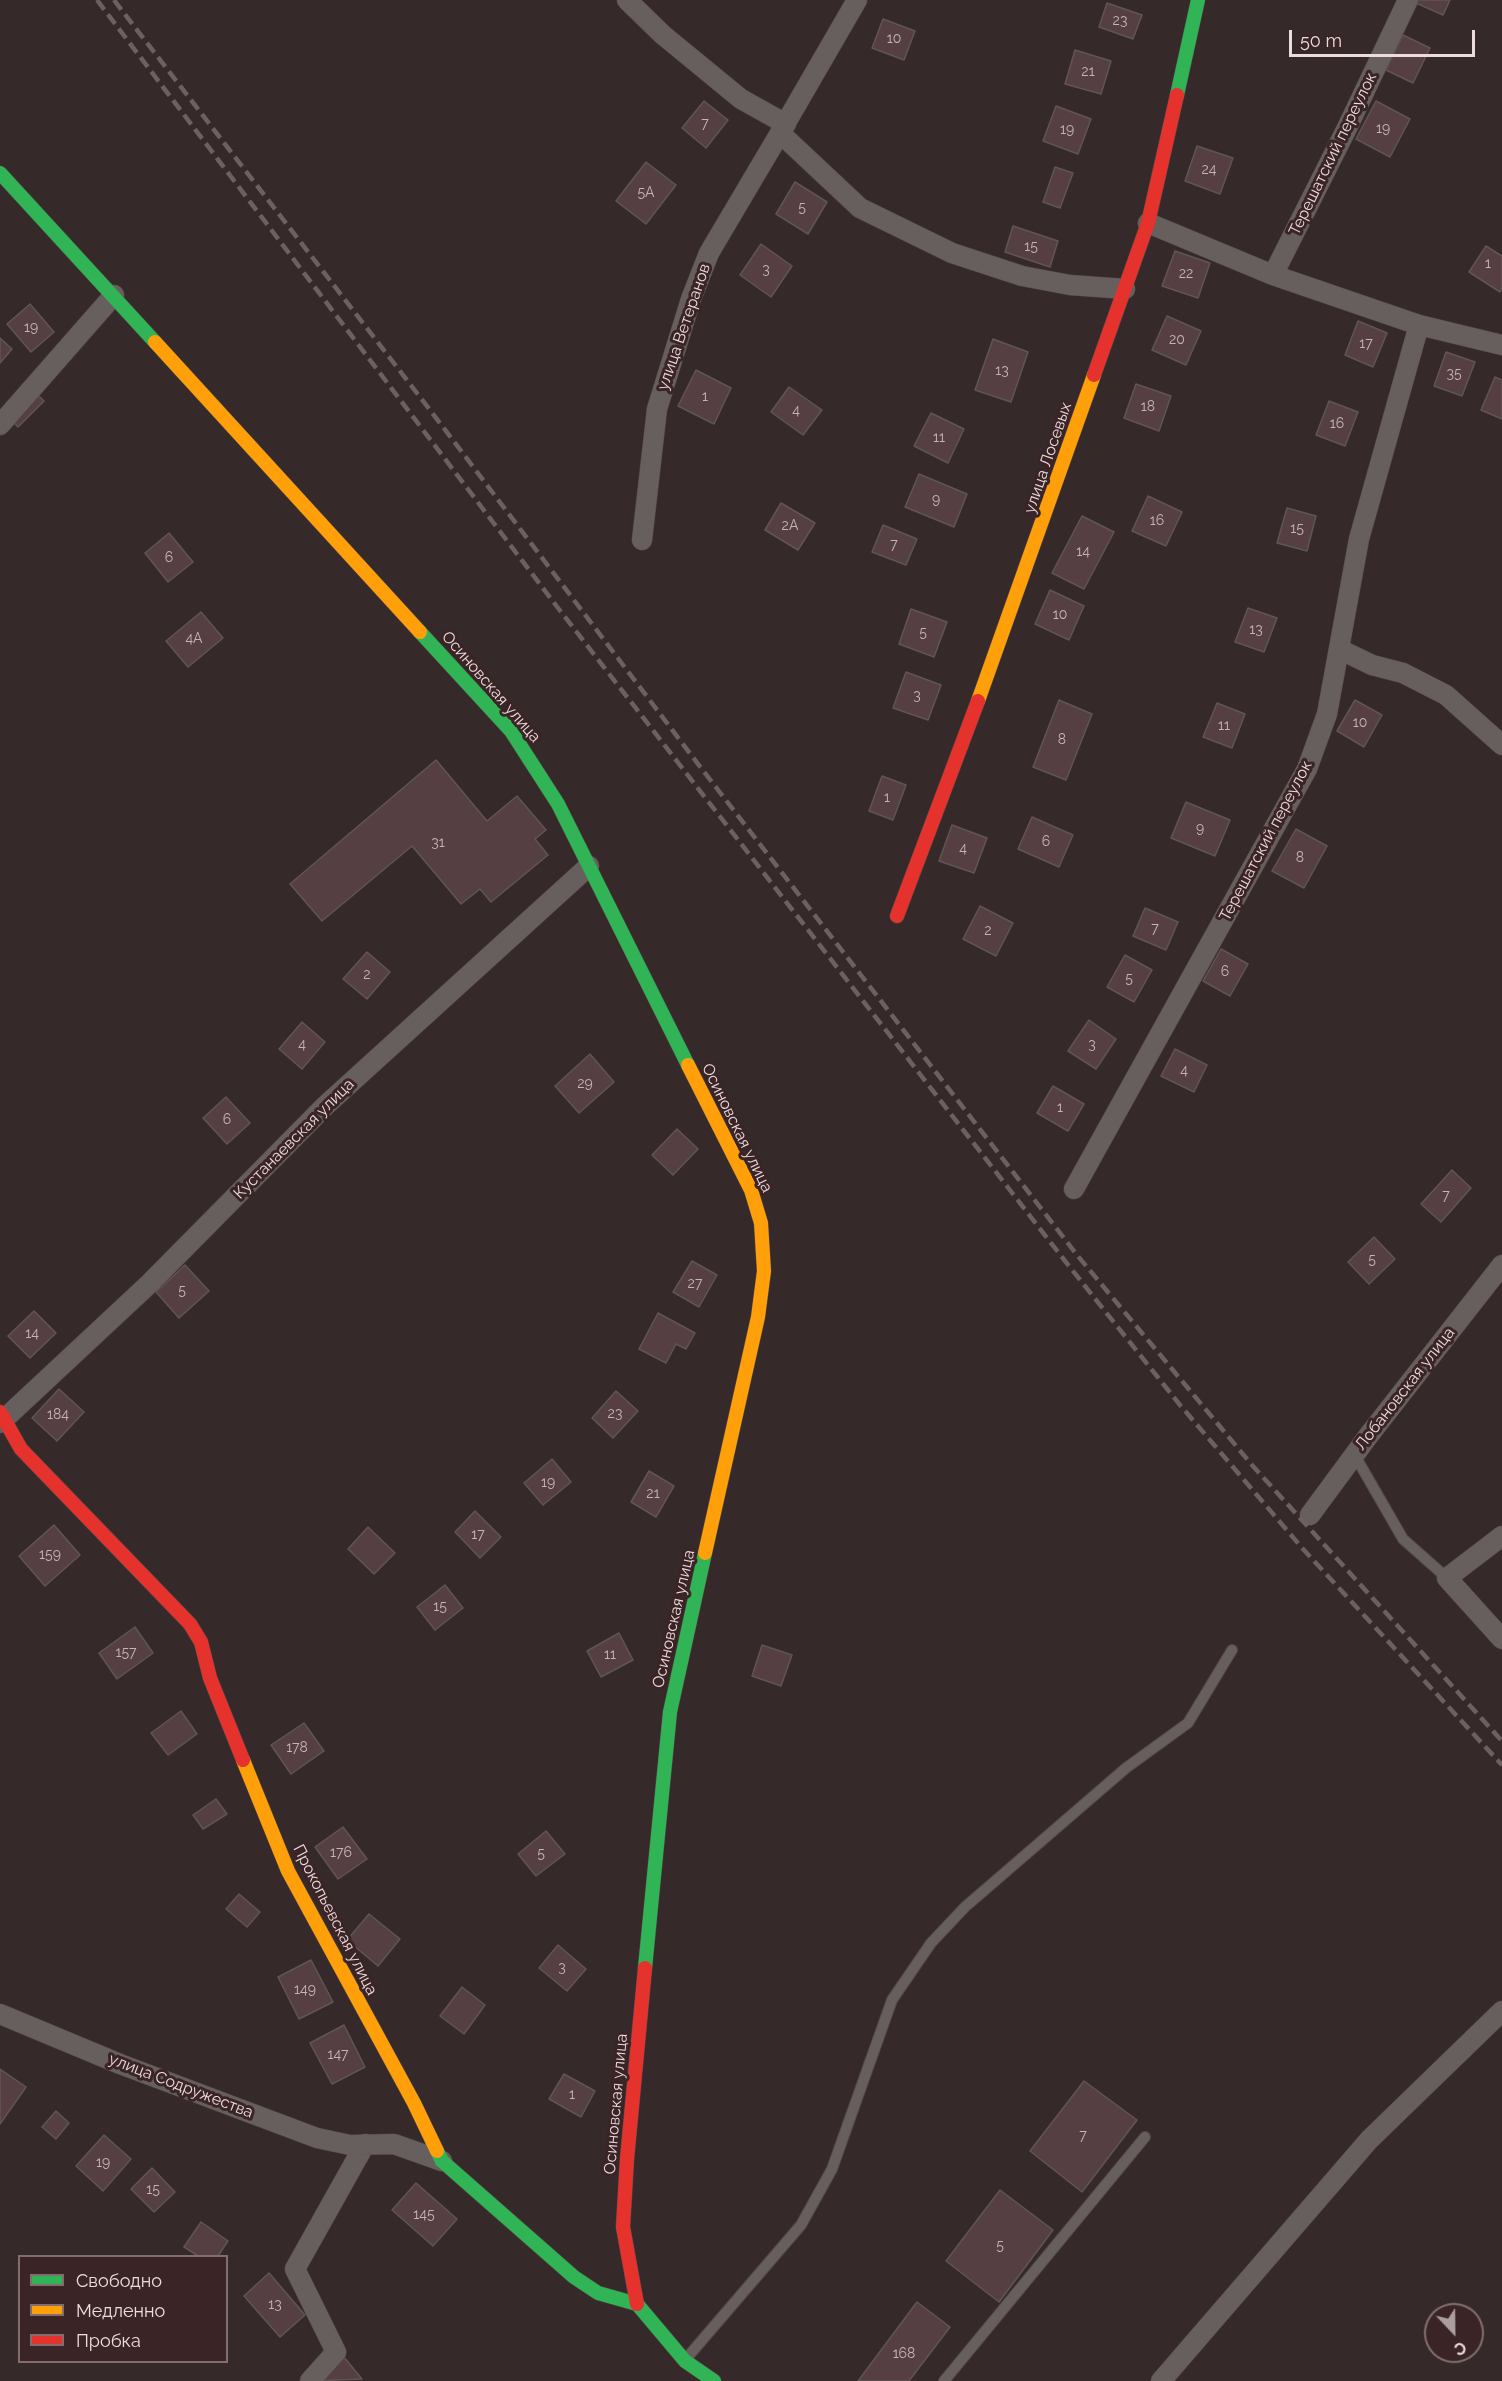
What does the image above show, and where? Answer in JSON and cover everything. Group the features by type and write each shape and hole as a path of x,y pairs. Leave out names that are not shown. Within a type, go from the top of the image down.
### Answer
{"main road":[{"name":"улица Лосевых","path":"897,916 1006,627 1148,223 1198,0"},
{"name":"Осиновская улица","path":"0,173 511,731 540,772 589,866 751,1190 761,1223 764,1271 758,1317 670,1712 627,2159 623,2227 637,2304"},
{"name":"Прокопьевская улица","path":"2,1418 21,1449 190,1624 201,1642 210,1678 288,1871 414,2103 442,2161 574,2277 598,2293 637,2304"},
{"path":"637,2304 685,2361 714,2381"}],"street":[{"path":"627,0 663,35 741,99 783,128 860,208 951,253 1022,276 1070,285 1125,289"},
{"name":"улица Ветеранов","path":"642,540 657,409 691,299 709,253 857,0"},
{"name":"Терешатский переулок","path":"1273,275 1347,128 1407,0"},
{"path":"1148,223 1273,275 1419,325 1502,345"},
{"path":"0,425 114,295"},
{"name":"Терешатский переулок","path":"1074,1189 1307,769 1327,714 1359,539 1419,325"},
{"path":"1339,648 1372,665 1403,674 1446,695 1502,745"},
{"name":"Кустанаевская улица","path":"2,1418 149,1284 325,1106 589,866"},
{"name":"Лобановская улица","path":"1310,1515 1354,1454 1502,1265"},
{"path":"1502,1536 1447,1578 1502,1639"},
{"path":"1161,2381 1370,2140 1502,2011"},
{"name":"улица Содружества","path":"0,2014 120,2064 317,2138 336,2144 394,2144 442,2161"},
{"path":"310,2381 336,2352 295,2269 365,2144"}],"lane":[{"path":"1354,1454 1403,1539 1447,1578"},
{"path":"685,2361 801,2224 832,2169 892,2000 931,1943 965,1906 1126,1768 1188,1722 1232,1650"},
{"path":"944,2381 1145,2137"}],"building":[{"path":"1417,0 1450,0 1443,15 1416,3"},
{"path":"1107,3 1142,15 1133,39 1099,27"},
{"path":"883,19 915,31 904,60 872,48"},
{"path":"1403,35 1430,48 1413,83 1386,70"},
{"path":"1075,50 1111,61 1101,94 1065,84"},
{"path":"704,101 728,120 706,148 682,128"},
{"path":"1376,101 1410,119 1390,157 1356,139"},
{"path":"1056,106 1091,119 1078,154 1043,141"},
{"path":"1197,146 1233,158 1220,194 1185,181"},
{"path":"646,162 676,185 646,224 616,201"},
{"path":"1055,167 1073,173 1060,208 1043,202"},
{"path":"795,182 827,202 808,234 776,214"},
{"path":"1013,226 1058,241 1050,267 1005,252"},
{"path":"761,244 792,266 771,297 740,275"},
{"path":"1486,246 1502,256 1500,292 1469,272"},
{"path":"1175,251 1210,263 1198,298 1162,286"},
{"path":"30,304 54,332 31,352 7,324"},
{"path":"1167,316 1201,331 1186,365 1152,350"},
{"path":"1358,321 1387,333 1373,367 1345,355"},
{"path":"0,338 12,349 0,363"},
{"path":"993,339 1028,352 1011,402 975,390"},
{"path":"1446,352 1475,362 1462,396 1434,386"},
{"path":"696,370 731,388 714,424 678,406"},
{"path":"1495,377 1502,380 1502,419 1481,410"},
{"path":"1136,384 1171,396 1159,431 1124,418"},
{"path":"789,387 822,410 803,435 771,412"},
{"path":"35,392 44,401 18,427 9,417"},
{"path":"1329,401 1358,412 1345,446 1316,435"},
{"path":"931,413 964,429 948,463 914,446"},
{"path":"919,474 967,494 954,527 905,507"},
{"path":"1148,496 1182,512 1166,546 1132,531"},
{"path":"781,503 815,523 798,550 765,530"},
{"path":"1287,508 1316,516 1307,551 1277,543"},
{"path":"1082,516 1114,532 1084,589 1052,573"},
{"path":"883,525 917,539 906,565 872,552"},
{"path":"169,533 193,562 168,582 145,553"},
{"path":"1050,590 1084,606 1069,640 1035,624"},
{"path":"1248,608 1277,618 1264,652 1235,642"},
{"path":"911,609 947,622 934,657 899,644"},
{"path":"201,612 223,638 188,667 166,641"},
{"path":"906,672 941,685 928,720 893,708"},
{"path":"1059,700 1092,714 1066,780 1033,767"},
{"path":"1355,700 1382,715 1364,747 1337,731"},
{"path":"1217,703 1245,714 1232,748 1203,737"},
{"path":"436,760 487,821 517,796 546,830 535,839 548,855 491,902 480,889 461,904 412,846 322,921 290,884"},
{"path":"882,776 906,785 893,820 869,811"},
{"path":"1186,802 1230,820 1215,856 1171,838"},
{"path":"1032,817 1073,835 1059,867 1018,849"},
{"path":"952,825 987,838 974,873 939,861"},
{"path":"1296,829 1327,846 1304,888 1272,871"},
{"path":"980,906 1013,923 996,956 963,939"},
{"path":"1145,908 1178,922 1166,950 1133,936"},
{"path":"1221,949 1248,964 1230,996 1203,981"},
{"path":"367,952 390,972 367,999 343,979"},
{"path":"1125,955 1152,970 1134,1002 1107,987"},
{"path":"1089,1020 1116,1039 1096,1069 1068,1051"},
{"path":"302,1022 325,1042 302,1069 279,1049"},
{"path":"1175,1049 1207,1065 1194,1092 1161,1076"},
{"path":"590,1054 614,1082 579,1113 555,1086"},
{"path":"1053,1086 1084,1104 1068,1131 1037,1113"},
{"path":"226,1097 250,1123 227,1144 203,1118"},
{"path":"677,1129 698,1149 673,1175 652,1155"},
{"path":"1452,1170 1471,1188 1441,1222 1421,1204"},
{"path":"1374,1237 1395,1259 1369,1284 1348,1262"},
{"path":"692,1261 717,1275 699,1307 673,1292"},
{"path":"185,1265 209,1291 179,1318 156,1292"},
{"path":"34,1311 56,1333 30,1358 8,1336"},
{"path":"658,1313 695,1333 686,1349 676,1344 666,1363 639,1349"},
{"path":"59,1389 84,1412 57,1441 32,1418"},
{"path":"616,1391 638,1411 613,1438 592,1418"},
{"path":"552,1459 571,1482 543,1505 524,1483"},
{"path":"649,1471 674,1486 656,1517 631,1502"},
{"path":"475,1511 501,1537 480,1558 455,1532"},
{"path":"54,1525 80,1555 45,1586 19,1556"},
{"path":"368,1527 395,1553 374,1574 348,1549"},
{"path":"445,1585 463,1608 435,1630 417,1607"},
{"path":"135,1627 153,1653 117,1679 99,1653"},
{"path":"619,1633 633,1660 601,1677 587,1651"},
{"path":"762,1645 792,1655 781,1686 752,1676"},
{"path":"181,1711 197,1734 168,1755 151,1733"},
{"path":"304,1723 324,1751 291,1774 271,1745"},
{"path":"216,1799 227,1814 203,1829 193,1815"},
{"path":"343,1827 367,1859 338,1879 315,1847"},
{"path":"546,1831 565,1854 536,1876 518,1854"},
{"path":"239,1894 260,1912 247,1927 226,1909"},
{"path":"369,1914 400,1939 378,1966 347,1940"},
{"path":"558,1945 586,1969 567,1991 539,1968"},
{"path":"311,1960 333,2002 299,2019 278,1977"},
{"path":"462,1987 485,2005 464,2034 440,2016"},
{"path":"344,2025 365,2067 332,2084 310,2043"},
{"path":"0,2069 26,2087 0,2124"},
{"path":"564,2074 595,2091 581,2117 549,2099"},
{"path":"1084,2081 1137,2120 1082,2192 1030,2151"},
{"path":"56,2111 69,2123 56,2139 42,2127"},
{"path":"104,2135 131,2159 103,2191 76,2166"},
{"path":"152,2168 175,2192 154,2212 131,2189"},
{"path":"416,2183 457,2219 433,2246 392,2210"},
{"path":"1000,2190 1053,2230 999,2302 946,2261"},
{"path":"201,2222 228,2241 219,2255 196,2255 184,2247"},
{"path":"269,2273 305,2315 280,2337 244,2296"},
{"path":"917,2302 950,2327 909,2381 858,2381"},
{"path":"343,2356 362,2379 313,2381"}],"railway":[{"path":"97,0 558,608 1065,1261 1180,1405 1303,1549 1502,1765"},
{"path":"114,0 443,427 701,768 1077,1255 1252,1465 1502,1741"}],"traffic: fast":[{"path":"1177,95 1198,0"},
{"path":"0,173 155,342"},
{"path":"420,632 511,731 558,804 688,1065"},
{"path":"645,1968 670,1712 705,1553"},
{"path":"437,2151 442,2161 574,2277 598,2293 637,2304 685,2361 714,2381"}],"traffic: slow":[{"path":"155,342 420,632"},
{"path":"978,701 1094,375"},
{"path":"688,1065 751,1190 761,1223 764,1271 758,1317 705,1553"},
{"path":"243,1760 288,1871 414,2103 437,2151"}],"traffic: jam":[{"path":"1094,375 1148,223 1177,95"},
{"path":"897,916 978,701"},
{"path":"0,1412 21,1449 190,1624 201,1642 210,1678 243,1760"},
{"path":"637,2304 623,2227 645,1968"}]}
